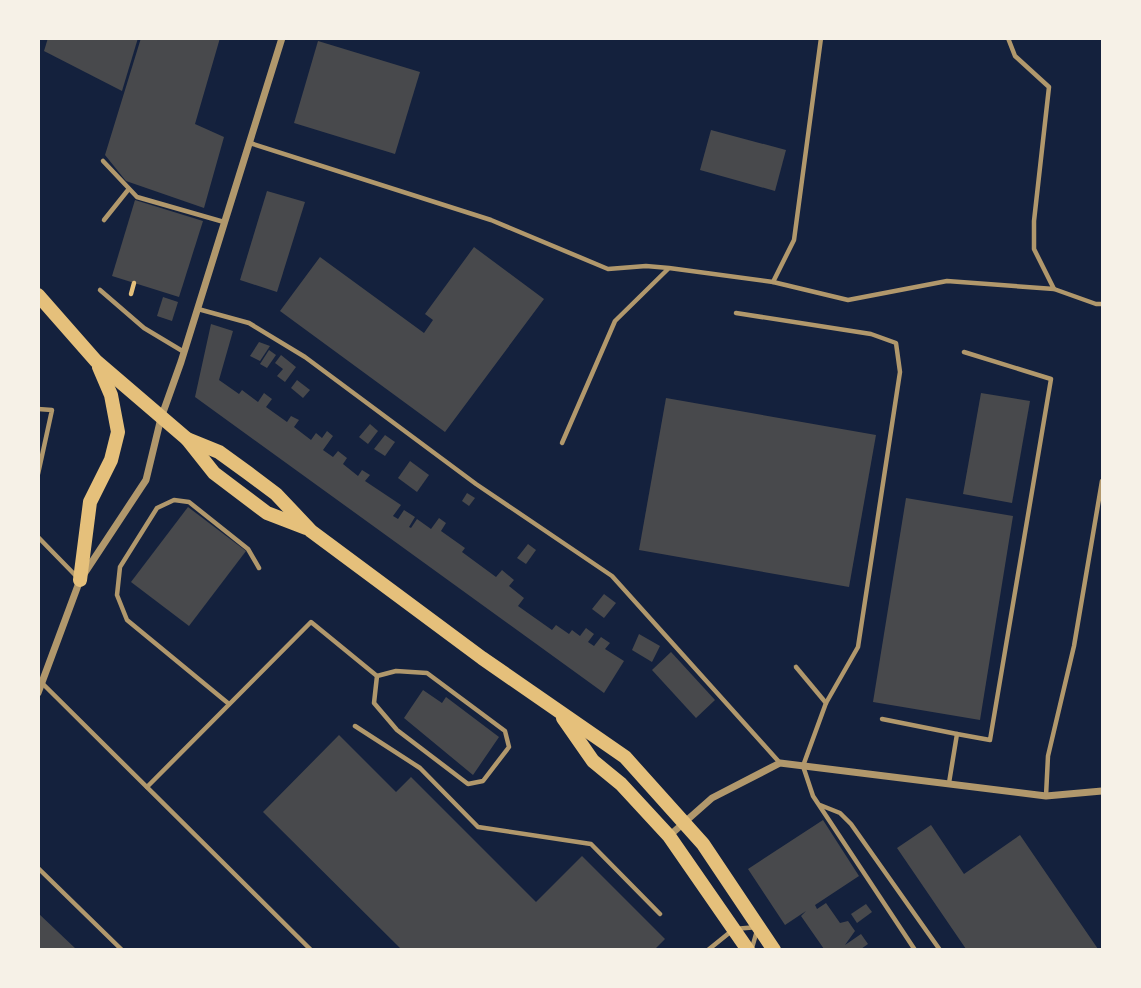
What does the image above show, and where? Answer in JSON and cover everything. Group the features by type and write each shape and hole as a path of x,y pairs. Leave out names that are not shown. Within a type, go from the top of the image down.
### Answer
{"main road":[{"path":"40,299 96,361 187,439 214,473 267,513 312,531"},
{"path":"80,580 90,502 111,460 117,432 111,395 96,361"},
{"path":"187,439 219,452 276,494 312,531 560,714 608,743 625,757 685,821 774,950"},
{"path":"560,714 593,761 621,784 669,836 750,950"}],"street":[{"path":"38,692 80,580 146,480 161,418 282,38"},
{"path":"669,836 712,798 780,763 1046,796 1102,791"}],"lane":[{"path":"773,282 794,240 821,38"},
{"path":"1008,38 1015,55 1049,87 1034,221 1034,249 1054,289"},
{"path":"249,143 491,220 608,269 646,266 669,268 773,282 848,300 947,281 1054,289 1096,304 1102,303"},
{"path":"103,161 137,197 224,222"},
{"path":"104,220 128,190"},
{"path":"562,443 615,321 669,268"},
{"path":"100,290 144,328 184,352"},
{"path":"197,309 249,323 306,357 477,484 612,576 780,763"},
{"path":"736,313 871,334 896,343 900,351 900,372 858,647 826,703 803,766 819,804 915,950"},
{"path":"882,719 990,740 1051,379 964,352"},
{"path":"38,409 52,410 38,474"},
{"path":"1046,796 1048,756 1074,646 1102,481"},
{"path":"229,704 128,620 117,595 120,568 157,508 174,500 189,502 248,549 259,568"},
{"path":"38,537 80,580"},
{"path":"147,787 311,622 377,676"},
{"path":"796,667 826,703"},
{"path":"396,671 427,673 505,732 509,747 483,781 468,784 397,730 374,703 377,676 396,671"},
{"path":"42,683 311,950"},
{"path":"355,726 421,768 478,827 591,844 660,914"},
{"path":"949,784 957,734"},
{"path":"819,804 840,813 851,824 940,950"},
{"path":"38,868 122,950"},
{"path":"708,950 734,929 758,927 750,950"}],"path":[{"path":"131,294 134,283"}],"building":[{"path":"48,38 138,38 122,91 44,51"},
{"path":"141,38 220,38 195,124 224,137 204,208 126,181 105,155"},
{"path":"318,41 420,72 395,154 294,123"},
{"path":"711,130 786,150 775,191 700,170"},
{"path":"267,191 305,202 277,292 240,280"},
{"path":"135,200 203,221 179,297 112,276"},
{"path":"474,247 544,299 445,432 280,311 320,257 424,333 433,320 425,314"},
{"path":"163,297 178,302 172,321 157,316"},
{"path":"211,324 233,331 219,380 239,394 242,390 258,402 264,393 272,399 266,407 287,422 291,416 299,420 294,427 311,440 316,433 322,438 327,431 333,436 323,450 333,457 338,451 347,458 343,464 358,476 362,470 370,475 365,481 401,505 393,516 398,519 404,510 415,517 409,527 411,528 417,519 431,529 439,518 446,523 441,531 465,548 462,552 496,577 502,570 514,580 509,586 524,598 518,606 552,630 556,625 569,634 572,630 580,636 586,628 594,634 588,642 594,646 601,637 610,643 605,649 624,661 604,693 195,397"},
{"path":"259,342 270,346 260,361 250,356"},
{"path":"269,350 276,355 267,368 260,364"},
{"path":"281,355 296,367 285,382 277,376 283,369 275,363"},
{"path":"297,380 310,390 303,398 291,388"},
{"path":"981,393 1030,401 1012,503 963,494"},
{"path":"666,398 876,435 849,587 639,550"},
{"path":"370,424 378,431 368,444 359,437"},
{"path":"385,435 395,442 385,456 374,449"},
{"path":"410,461 429,475 417,492 398,478"},
{"path":"467,493 475,498 469,506 462,501"},
{"path":"906,498 1013,516 980,720 873,702"},
{"path":"188,507 246,551 189,626 131,582"},
{"path":"528,544 536,550 526,564 517,558"},
{"path":"604,594 616,603 604,618 592,609"},
{"path":"639,634 660,646 652,662 632,650"},
{"path":"671,652 715,700 696,718 652,670"},
{"path":"423,690 442,703 446,697 499,737 473,775 404,718"},
{"path":"339,735 396,792 411,777 536,902 582,856 665,939 655,949 401,949 263,812"},
{"path":"823,820 859,876 815,905 817,909 826,903 840,923 848,921 855,931 845,945 861,934 868,944 861,949 824,949 801,916 806,911 785,925 748,869"},
{"path":"931,825 964,874 1020,835 1098,949 966,949 897,848"},
{"path":"866,904 872,912 857,923 851,914"},
{"path":"38,913 76,949 38,949"}]}
